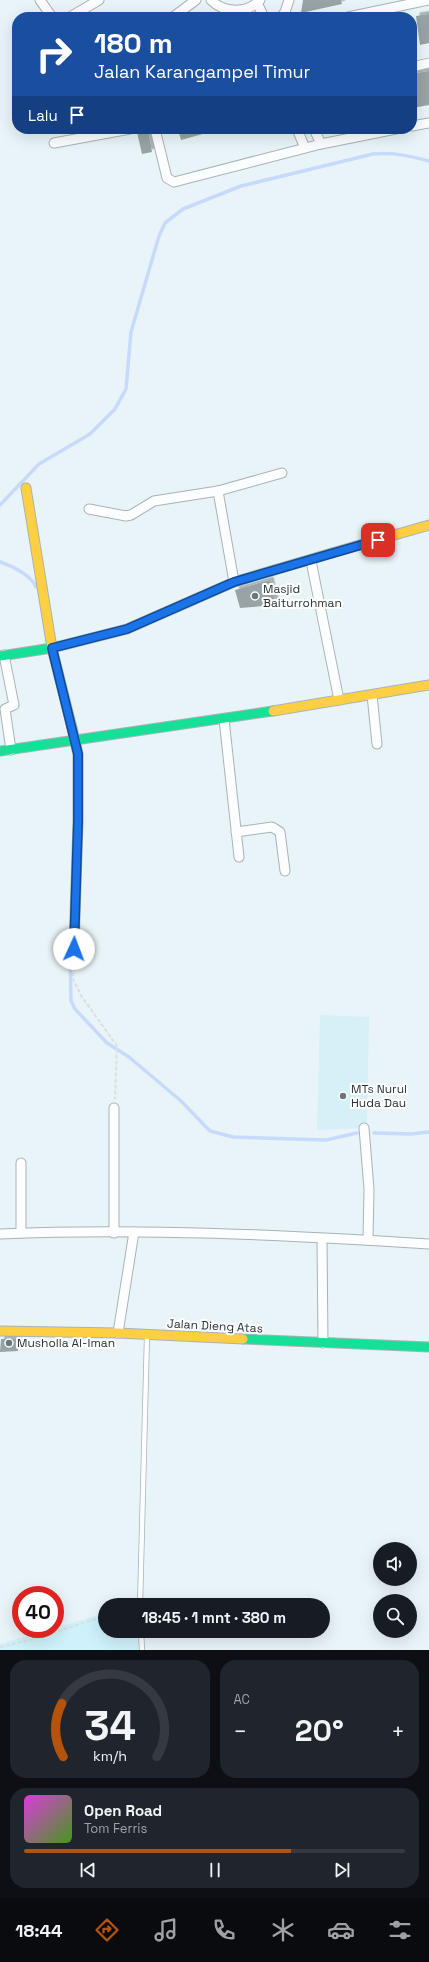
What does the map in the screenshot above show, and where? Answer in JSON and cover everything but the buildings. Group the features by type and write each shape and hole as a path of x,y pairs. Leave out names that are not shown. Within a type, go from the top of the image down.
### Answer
{"street":[{"path":"40,0 48,12"},
{"path":"79,12 99,0"},
{"path":"180,12 196,0"},
{"path":"211,0 222,8 242,12"},
{"path":"285,12 289,0"},
{"path":"372,12 429,0"},
{"path":"247,12 259,2 262,12"},
{"path":"417,66 429,63"},
{"path":"417,125 429,123"},
{"path":"54,143 103,134"},
{"path":"156,134 167,178 174,182 321,144 371,134"},
{"path":"299,134 305,148"},
{"path":"316,134 321,144"},
{"path":"89,509 126,516 131,515 154,501 218,491 282,473"},
{"path":"26,488 52,648 78,754 79,786 74,949"},
{"path":"218,491 234,582"},
{"path":"11,750 5,709 14,705 2,656 52,648 127,629 234,582 429,525"},
{"path":"310,561 339,700"},
{"path":"0,751 224,719 429,685"},
{"path":"372,695 377,744"},
{"path":"224,719 239,857"},
{"path":"236,832 272,827 277,828 280,832 285,871"},
{"path":"114,1108 114,1233"},
{"path":"364,1128 369,1189 368,1240"},
{"path":"21,1163 21,1233"},
{"path":"118,1333 134,1232"},
{"path":"0,1234 134,1232 368,1240 429,1244"},
{"path":"322,1239 323,1343"},
{"name":"Jalan Dieng Atas","path":"0,1331 147,1334 429,1347"}],"lane":[{"path":"140,1598 147,1334"},
{"path":"141,1638 142,1650"}],"path":[{"path":"74,949 74,979 82,997 116,1046 114,1108"},
{"path":"0,1647 34,1639 98,1618"}],"shaded area":[{"name":"MTs Nurul Huda Dau","path":"320,1015 369,1017 367,1128 317,1130"},
{"path":"98,1615 98,1638 138,1638 139,1650 0,1650 0,1644 20,1638 64,1638 64,1625"}],"waterway":[{"path":"0,505 39,464 90,434 115,409 126,389 131,332 159,236 165,223 183,209 241,186 373,154 401,155 429,161"},
{"path":"0,562 26,575 36,587"},
{"path":"70,950 71,1001 75,1009 107,1043 129,1057 181,1101 210,1131 233,1137 326,1140 357,1133"},
{"path":"374,1133 411,1134 429,1132"}],"traffic: fast":[{"path":"0,656 52,648 127,629 234,582 332,553"},
{"path":"0,751 273,711"},
{"path":"72,728 78,754 78,821 74,949"},
{"path":"243,1339 429,1347"}],"traffic: slow":[{"path":"26,488 52,648 72,728"},
{"path":"332,553 429,525"},
{"path":"273,711 429,685"},
{"path":"0,1331 118,1333 243,1339"}],"place":[{"name":"Masjid Baiturrohman","path":"255,596"},
{"name":"MTs Nurul Huda Dau","path":"343,1096"},
{"name":"Musholla Al-Iman","path":"9,1343"}],"route":[{"path":"74,949 79,786 78,754 52,648 127,629 164,614 212,590 234,582 378,540"}]}
